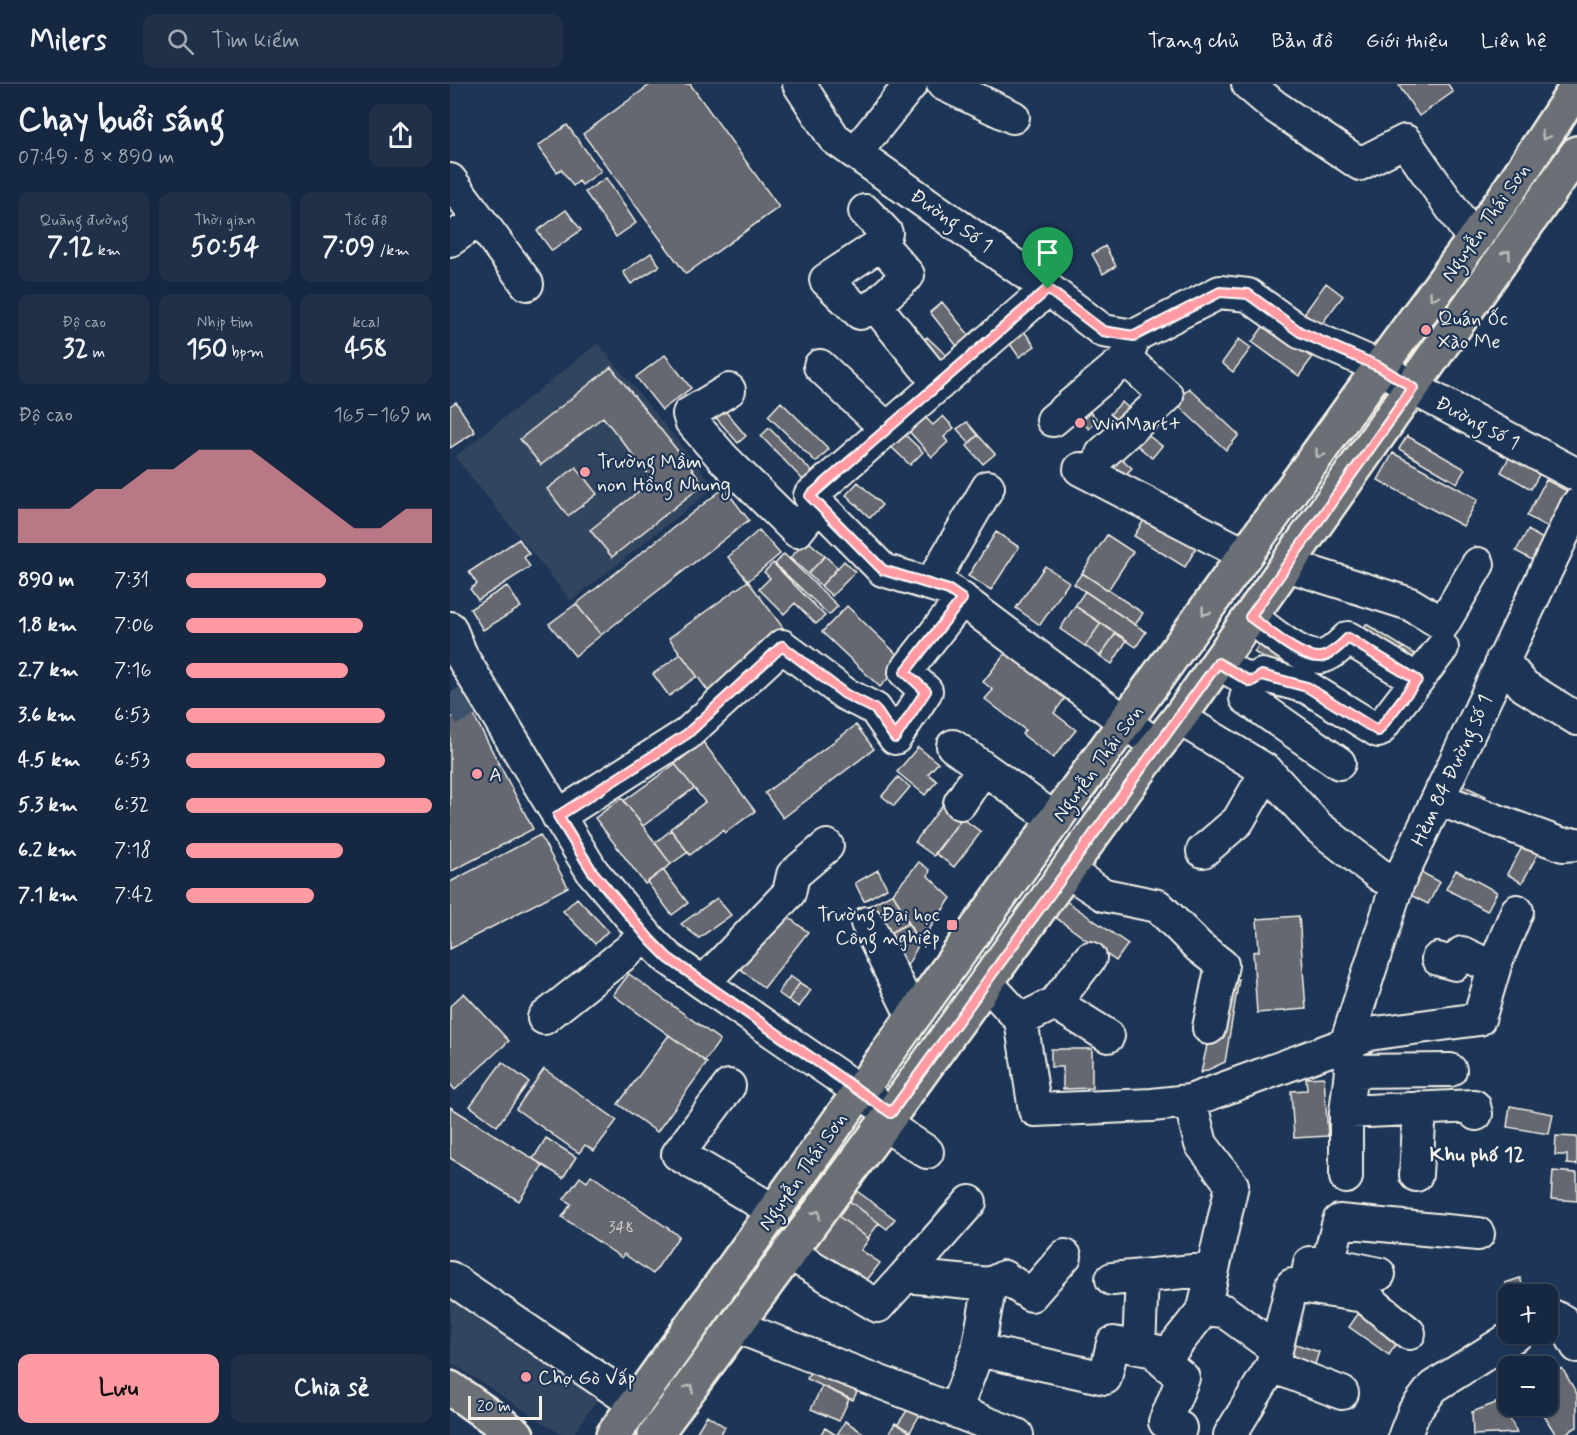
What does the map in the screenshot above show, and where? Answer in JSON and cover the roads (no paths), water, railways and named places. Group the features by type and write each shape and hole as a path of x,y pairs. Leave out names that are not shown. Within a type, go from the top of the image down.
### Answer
{"main road":[{"name":"Nguyễn Thái Sơn","path":"613,1435 1380,367 1502,201 1577,87"},
{"name":"Nguyễn Thái Sơn","path":"655,1435 1179,718 1577,153"},
{"path":"450,1388 517,1435"}],"street":[{"name":"Đường Số 1","path":"799,84 834,138 1130,348"},
{"path":"856,152 911,84"},
{"path":"943,84 1013,117"},
{"path":"1248,84 1274,106 1360,164 1405,141 1474,240"},
{"path":"450,180 527,284"},
{"path":"865,211 886,233 880,244 850,265 939,384"},
{"path":"878,303 908,275 880,244"},
{"path":"1048,289 810,496 883,570 949,590 1157,746"},
{"path":"1053,420 1130,348 1220,292 1248,294 1300,332 1380,367"},
{"path":"1130,348 1167,396 1091,461 1246,555"},
{"path":"820,366 887,429"},
{"name":"Đường số 1","path":"1380,367 1413,388 1577,474"},
{"path":"729,390 689,414 691,421 723,458 797,531 818,504"},
{"path":"930,584 988,487"},
{"name":"Hẻm 84 Đường số 1","path":"1346,1177 1348,1058 1396,885 1577,505"},
{"path":"1287,565 1410,604 1443,624 1478,564"},
{"path":"558,816 687,734 782,646 845,694 875,709 895,738 926,691 905,672 962,599"},
{"path":"1250,617 1304,655 1322,657 1348,638 1417,680"},
{"path":"450,628 476,697 558,816 592,871 645,934 668,958 860,1091 927,1152"},
{"path":"1339,763 1246,698 1251,682 1262,675 1307,687 1378,731 1442,648"},
{"path":"1502,660 1524,686 1577,719"},
{"path":"1218,663 1251,682"},
{"path":"1179,718 1267,771 1318,827 1381,876"},
{"path":"953,746 1056,820"},
{"path":"960,803 983,768"},
{"path":"1203,851 1238,821 1267,771"},
{"path":"1438,799 1563,845 1577,844"},
{"path":"703,983 789,893 793,875 827,846"},
{"path":"1067,871 1104,895 1158,906 1199,947 1222,965 1209,1028"},
{"path":"1348,1058 1369,1034 1479,1019 1494,968 1517,911"},
{"path":"867,923 913,1017"},
{"path":"544,1018 629,950 645,934"},
{"path":"1438,959 1455,964 1462,954 1494,968"},
{"path":"1021,1020 1055,1003 1090,958"},
{"path":"987,982 1021,1020 1035,1110 1190,1101 1348,1058 1450,1070"},
{"path":"1055,1003 1108,1036"},
{"path":"729,1086 678,1154 774,1211"},
{"path":"1151,1354 1204,1309 1232,1185 1201,1144 1190,1101"},
{"path":"1346,1112 1474,1106 1476,1114"},
{"path":"1416,1175 1420,1108"},
{"path":"789,1253 878,1306 970,1202"},
{"path":"1328,1263 1339,1221 1478,1234"},
{"path":"905,1276 990,1284 1004,1277 1031,1296 1065,1256"},
{"path":"1306,1287 1310,1263 1328,1263 1379,1274"},
{"path":"1151,1354 1127,1278 1213,1269"},
{"path":"450,1278 636,1404"},
{"path":"955,1411 978,1350 990,1284"},
{"path":"1230,1435 1274,1358 1292,1285 1364,1296 1409,1333"},
{"path":"1204,1309 1224,1311 1274,1358 1342,1393"},
{"path":"1558,1318 1563,1321 1577,1346"},
{"path":"735,1326 955,1411 996,1431"},
{"path":"978,1350 1105,1378 1113,1343 1151,1354 1183,1378 1166,1422 1180,1428 1178,1435"},
{"path":"1405,1435 1414,1412 1432,1387 1501,1344"}],"tunnel":[{"path":"450,710 469,701"}],"place":[{"name":"Quán Ốc Xào Me","path":"1426,330"},
{"name":"WinMart+","path":"1080,423"},
{"name":"Trường Mầm non Hồng Nhung","path":"585,472"},
{"name":"A","path":"477,774"},
{"name":"Trường Đại học Công nghiệp","path":"952,925"},
{"name":"Chợ Gò Vấp","path":"526,1377"}],"district":[{"name":"Khu phố 12","path":"1477,1154"}]}
